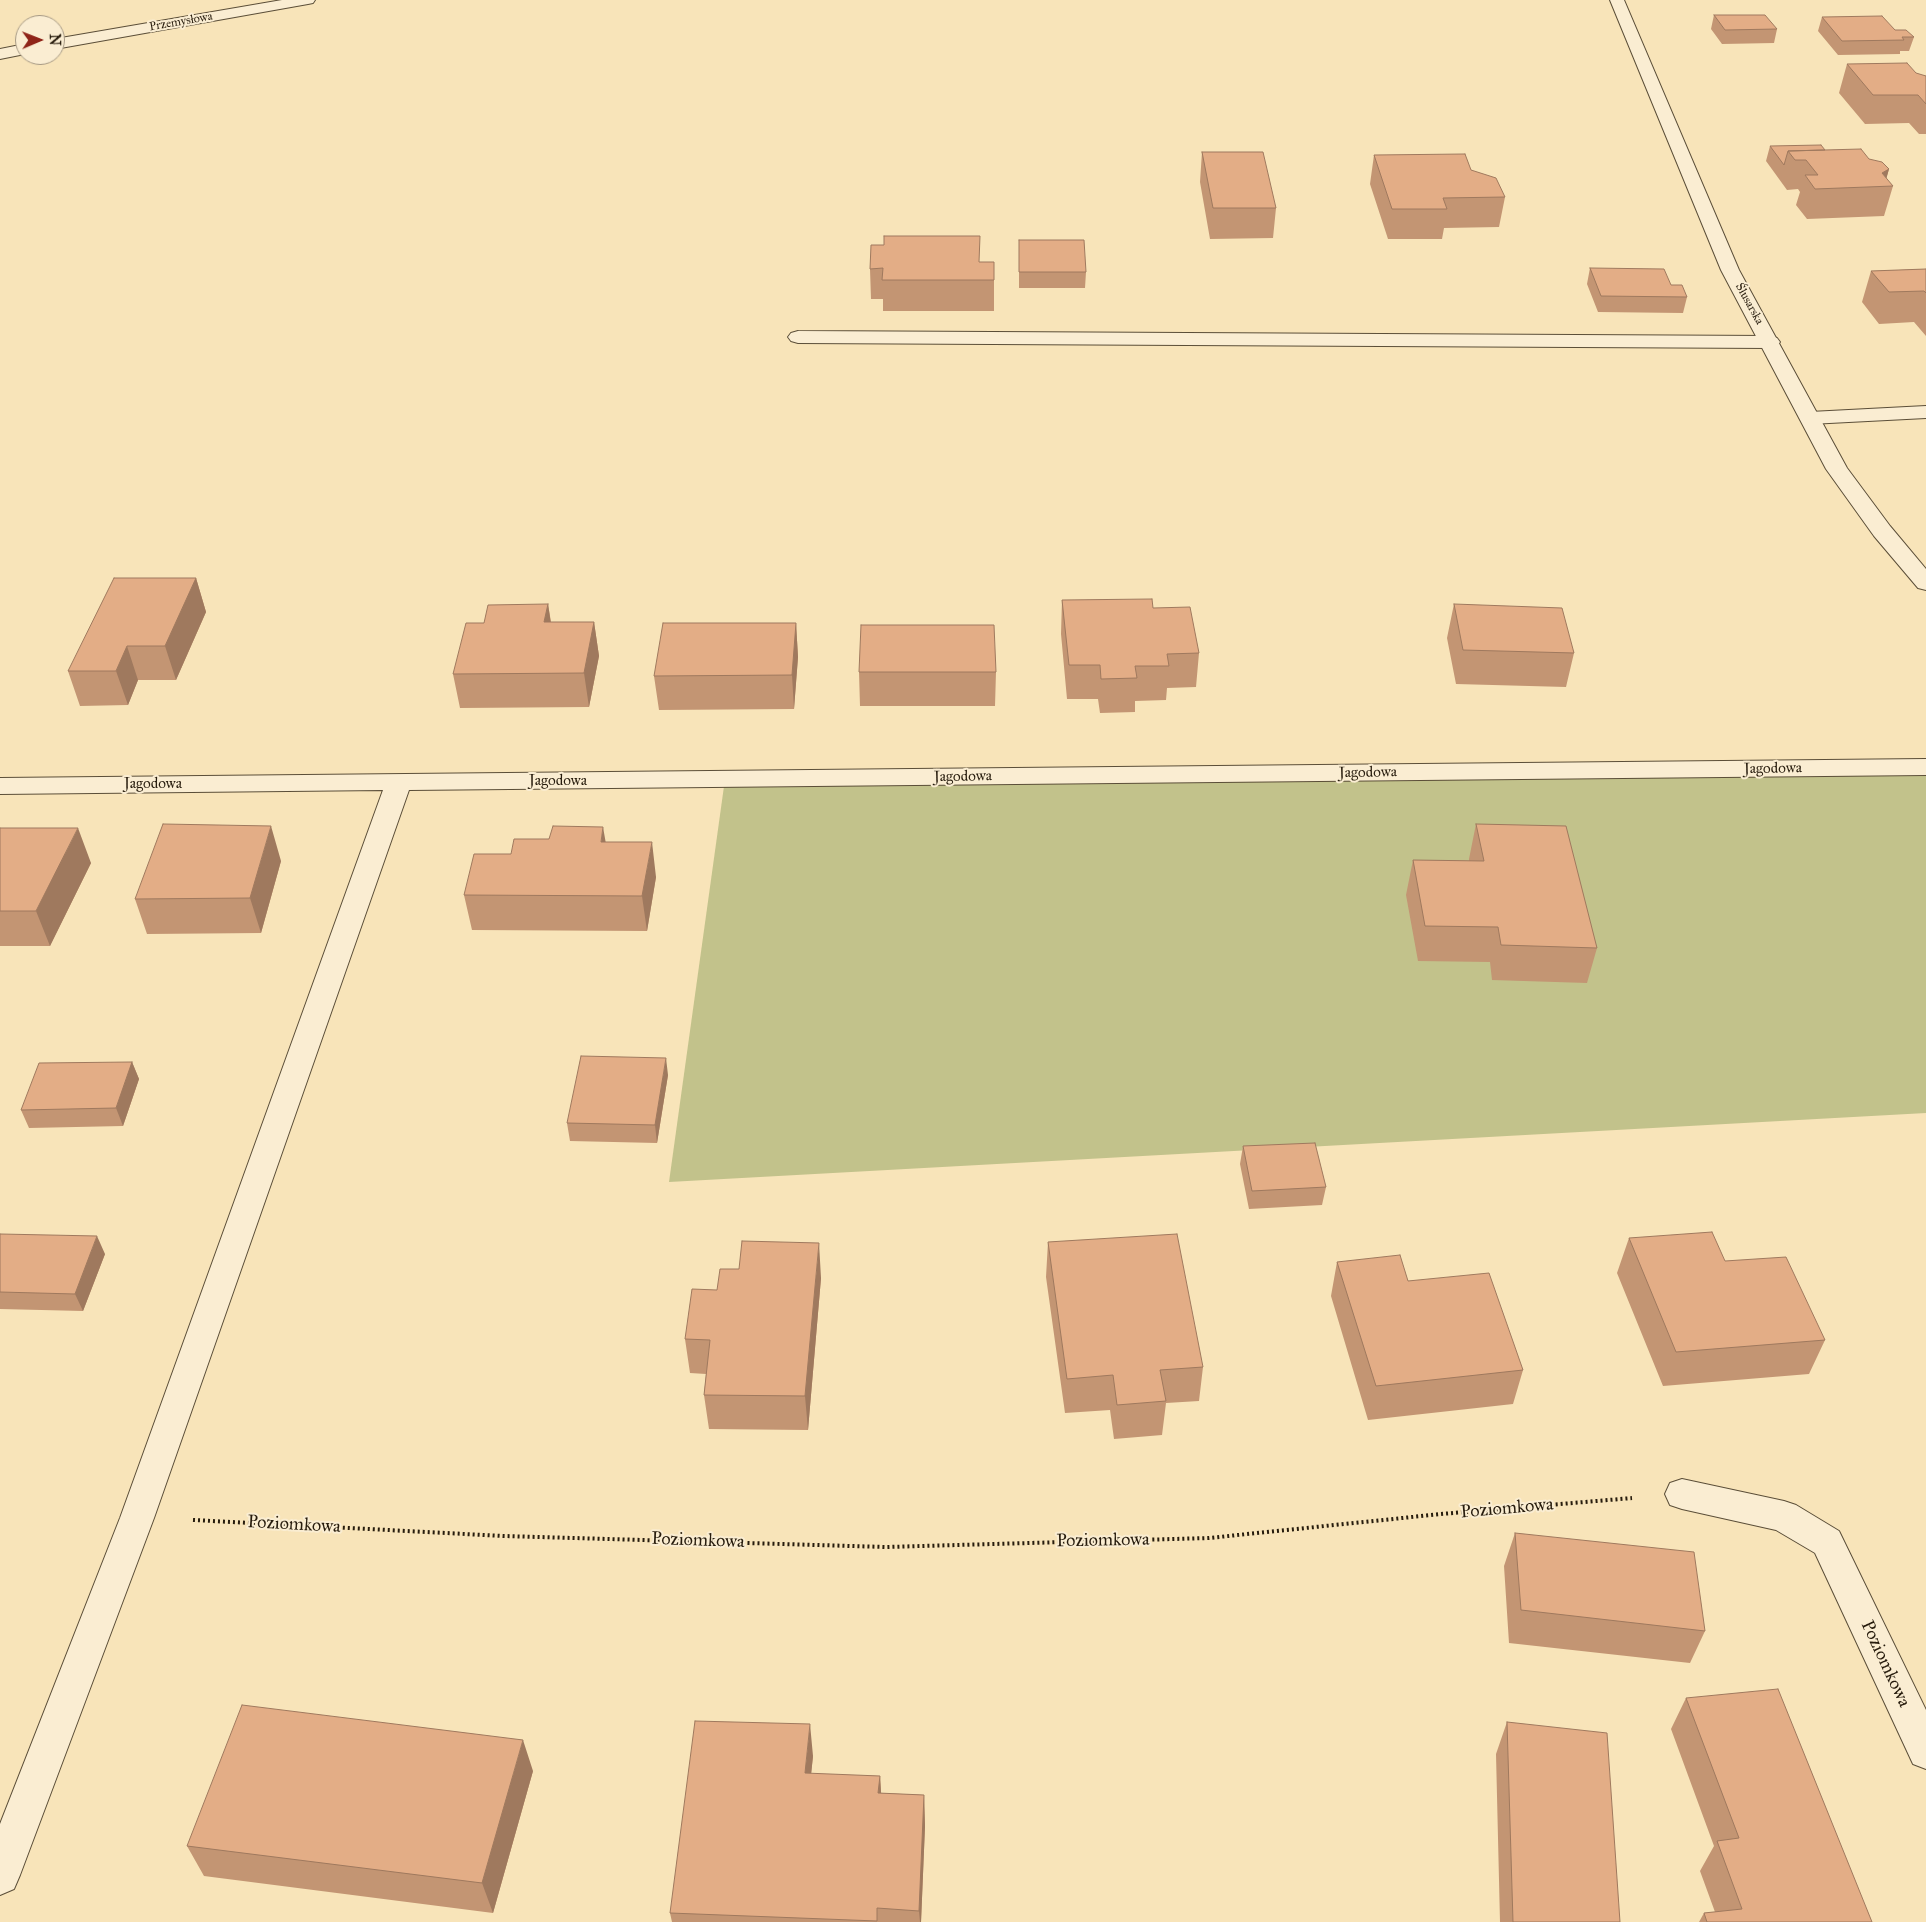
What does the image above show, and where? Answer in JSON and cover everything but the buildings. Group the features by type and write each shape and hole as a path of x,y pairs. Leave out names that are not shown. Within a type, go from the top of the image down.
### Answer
{"street":[{"name":"Przemysłowa","path":"65,42 308,0"},
{"name":"Ślusarska","path":"1617,0 1730,270 1837,469 1882,532 1926,583"},
{"path":"0,54 15,51"},
{"path":"798,337 1770,342"},
{"path":"1810,418 1926,412"},
{"name":"Jagodowa","path":"0,786 1926,767"},
{"path":"0,1875 137,1518 399,782"},
{"name":"Poziomkowa","path":"1682,1494 1784,1516 1827,1542 1926,1751"}],"path":[{"name":"Poziomkowa","path":"137,1518 504,1536 886,1547 1209,1538 1441,1514 1682,1494"}],"green space":[{"path":"1926,767 1926,1113 669,1182 725,779"}]}
